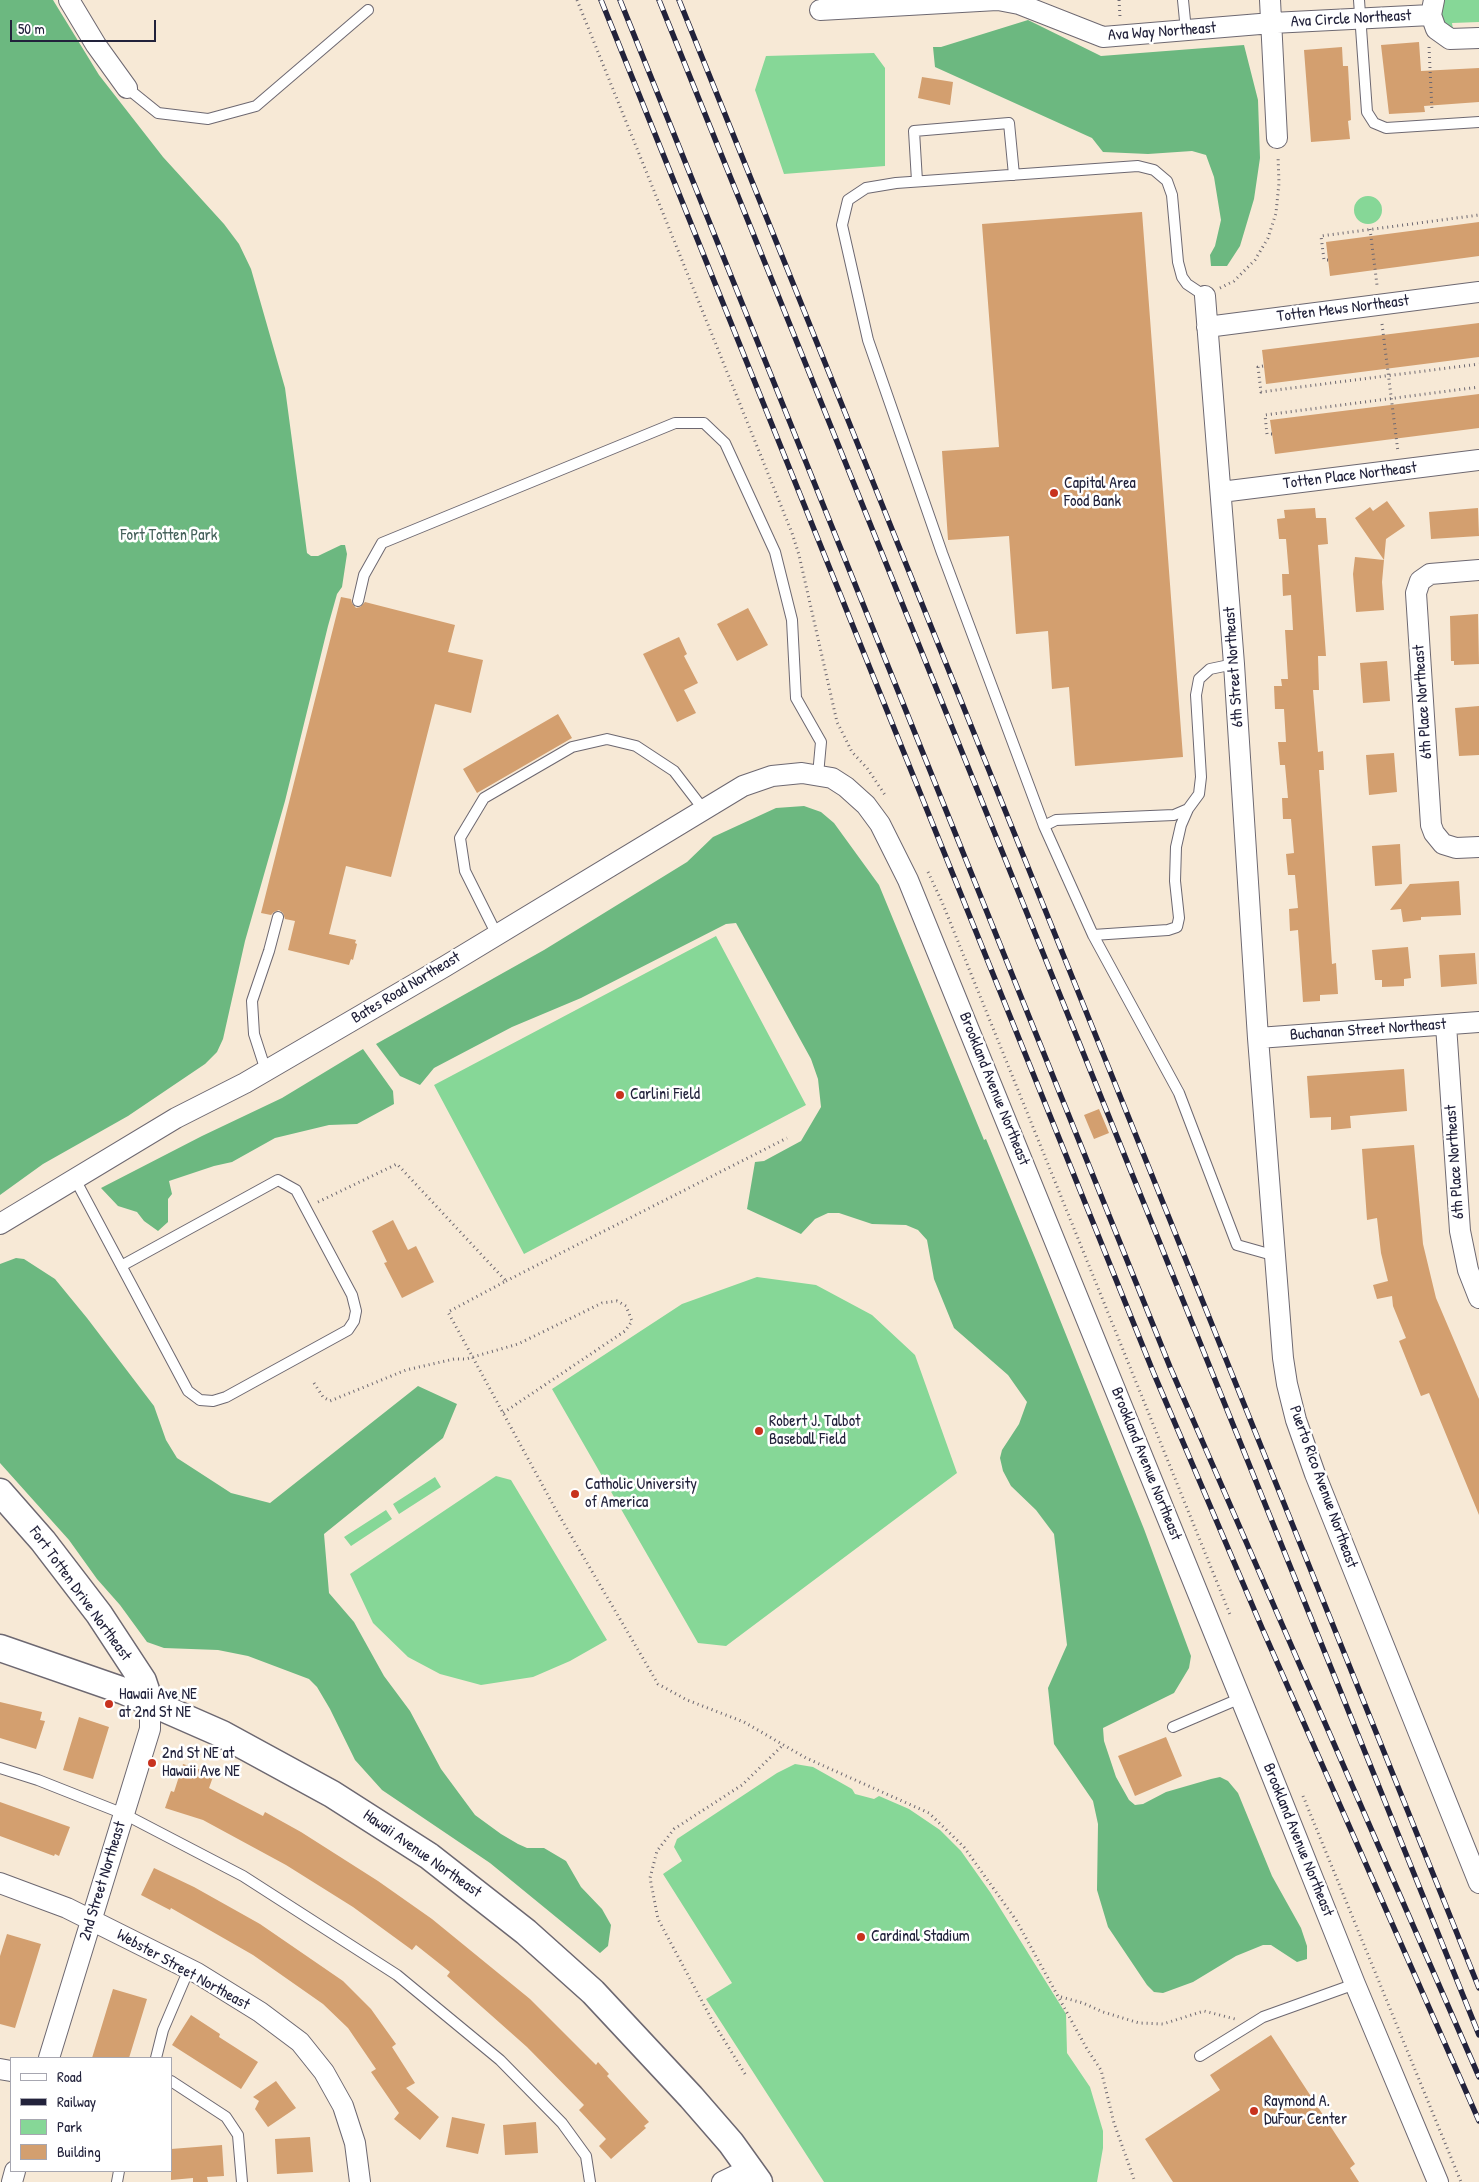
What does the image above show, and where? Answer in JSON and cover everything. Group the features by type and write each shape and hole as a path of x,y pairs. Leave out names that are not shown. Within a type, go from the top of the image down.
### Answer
{"street":[{"path":"69,0 96,45 127,88"},
{"name":"Ava Way Northeast","path":"820,10 850,4 997,0 1019,4 1102,37 1272,23"},
{"path":"1270,0 1277,138"},
{"name":"Ava Circle Northeast","path":"1272,23 1359,9 1432,7 1436,29 1450,39 1479,38"},
{"name":"Totten Mews Northeast","path":"1207,327 1479,292"},
{"name":"6th Street Northeast","path":"1205,296 1234,664 1258,1038"},
{"name":"Totten Place Northeast","path":"1221,492 1479,460"},
{"name":"6th Place Northeast","path":"1479,570 1430,574 1420,581 1416,593 1431,825 1434,833 1443,844 1456,848 1479,847"},
{"name":"Bates Road Northeast","path":"0,1224 176,1118 266,1071 743,786 763,778 794,774 818,775"},
{"name":"Brookland Avenue Northeast","path":"818,775 838,781 866,805 880,824 908,880 1241,1698 1355,1984 1438,2182"},
{"name":"Buchanan Street Northeast","path":"1258,1038 1479,1022"},
{"name":"6th Place Northeast","path":"1446,1025 1460,1231 1468,1270 1479,1298"},
{"name":"Puerto Rico Avenue Northeast","path":"1258,1038 1283,1358 1296,1420 1315,1474 1479,1883"},
{"name":"Fort Totten Drive Northeast","path":"0,1492 43,1541 94,1607 142,1681 150,1702"},
{"name":"Hawaii Avenue Northeast","path":"0,1648 88,1678 150,1702 250,1748 332,1794 402,1838 484,1898 553,1955 622,2021 697,2103 754,2175"},
{"name":"2nd Street Northeast","path":"49,2057 150,1729 150,1702"},
{"name":"Webster Street Northeast","path":"0,1883 67,1908 189,1969 260,2012 300,2042 317,2061 338,2094 348,2118 355,2143 360,2182"},
{"path":"722,2182 754,2175"}],"lane":[{"path":"1183,0 1186,31"},
{"path":"1359,9 1367,112 1374,124 1386,128 1479,122"},
{"path":"127,88 158,113 208,118 256,106 368,10"},
{"path":"917,182 914,131 1009,123 1014,175"},
{"path":"1205,296 1187,284 1182,277 1178,262 1172,196 1167,181 1154,170 1138,166 917,182 866,188 848,200 842,225 868,340 942,553 1044,826 1093,935 1179,1093 1237,1245 1276,1256"},
{"path":"358,601 364,576 382,543 675,423 704,423 725,443 775,552 792,620 796,698 821,742 818,775"},
{"path":"1093,935 1168,930 1177,927 1179,918 1175,881 1176,847 1181,825 1188,809 1199,794 1201,777 1196,695 1199,679 1210,670 1234,664"},
{"path":"497,934 465,871 460,838 484,798 572,747 607,739 636,746 674,771 704,810"},
{"path":"1044,826 1056,820 1174,815 1188,809"},
{"path":"266,1071 254,1034 252,1001 278,917"},
{"path":"75,1179 123,1265 188,1391 200,1400 213,1401 226,1397 348,1330 354,1321 356,1311 352,1296 306,1208 296,1190 278,1180 123,1265"},
{"path":"1173,1727 1241,1698"},
{"path":"0,1768 38,1780 124,1814 244,1876 397,1975 500,2060 562,2123 586,2156 590,2182"},
{"path":"156,2057 163,2030 189,1969"},
{"path":"1200,2056 1262,2017 1355,1984"},
{"path":"172,2082 226,2117 238,2135 242,2182"}],"path":[{"path":"1119,0 1120,18"},
{"path":"1429,42 1433,125"},
{"path":"1205,296 1234,281 1255,260 1268,238 1276,213 1279,183 1277,138"},
{"path":"1328,260 1324,260 1321,236 1479,216"},
{"path":"1370,229 1400,470"},
{"path":"1263,366 1258,367 1261,392 1479,364"},
{"path":"1272,434 1267,434 1265,415 1479,387"},
{"path":"786,1138 448,1312 579,1551 658,1684 687,1700 744,1722 806,1758 929,1813 970,1855 1016,1920 1087,2049 1101,2070 1114,2123 1135,2182"},
{"path":"306,1208 397,1164 506,1281"},
{"path":"314,1383 323,1397 330,1401 406,1370 454,1359 472,1357 527,1341 602,1303 617,1301 626,1306 632,1321 625,1331 503,1413"},
{"path":"745,2074 713,2022 658,1919 650,1878 657,1851 674,1829 742,1785 784,1744"},
{"path":"1060,1997 1083,2002 1102,2012 1139,2023 1164,2024 1204,2011 1251,2024"}],"green space":[{"name":"Fort Totten Park","path":"0,0 53,0 99,75 163,157 224,224 239,244 251,269 285,388 307,553 311,556 318,556 341,545 345,545 347,554 342,587 337,594 328,626 285,801 245,941 223,1039 217,1052 205,1064 128,1116 43,1164 0,1195"},
{"path":"1442,0 1479,0 1479,22 1452,23 1453,29 1446,26 1438,11"},
{"path":"1028,20 1101,56 1244,45 1258,100 1260,158 1254,199 1240,246 1227,266 1211,266 1210,255 1215,246 1221,220 1214,177 1206,155 1192,151 1148,154 1103,152 1092,138 935,67 933,47 941,47"},
{"path":"874,53 885,68 885,166 784,174 755,90 766,56"},
{"path":"1368,196 1378,200 1382,210 1378,220 1368,224 1358,220 1354,210 1358,200"},
{"path":"804,806 821,812 834,823 879,885 984,1140 986,1139 1036,1260 1144,1529 1191,1656 1189,1668 1174,1693 1103,1728 1104,1741 1116,1777 1129,1800 1135,1805 1143,1804 1166,1792 1211,1779 1220,1777 1228,1781 1238,1793 1272,1876 1301,1928 1307,1946 1307,1959 1297,1962 1271,1945 1263,1945 1236,1956 1193,1982 1163,1993 1154,1992 1147,1985 1108,1927 1097,1890 1098,1824 1093,1801 1054,1744 1048,1688 1067,1645 1054,1534 1036,1510 1011,1486 1003,1471 1000,1458 1002,1450 1019,1424 1027,1402 1008,1375 954,1328 934,1279 927,1240 918,1230 906,1225 872,1224 839,1213 828,1213 815,1219 801,1234 747,1209 755,1162 764,1161 801,1141 821,1107 818,1079 811,1059 736,923 726,924 581,998 512,1027 434,1068 420,1085 400,1076 376,1044 544,950 687,862 713,837 776,808"},
{"name":"Carlini Field","path":"716,936 806,1105 524,1254 434,1085"},
{"path":"363,1049 393,1091 394,1104 357,1124 329,1125 275,1138 232,1162 169,1181 172,1194 168,1199 168,1222 158,1231 144,1221 137,1212 118,1206 101,1188 202,1136 282,1098"},
{"path":"16,1258 24,1259 55,1279 87,1318 154,1406 166,1440 177,1458 231,1493 270,1503 418,1386 457,1404 443,1438 324,1534 329,1593 354,1622 384,1676 410,1711 441,1769 475,1815 518,1844 527,1848 544,1848 566,1861 581,1887 602,1909 611,1925 608,1946 600,1953 490,1863 382,1790 355,1760 330,1709 317,1687 309,1679 248,1656 218,1650 164,1648 147,1642 69,1540 0,1463 0,1264"},
{"name":"Robert J. Talbot Baseball Field","path":"757,1277 816,1285 872,1315 915,1355 957,1473 726,1646 698,1643 552,1389 682,1304"},
{"path":"496,1476 511,1480 607,1640 570,1661 533,1677 481,1685 440,1674 408,1657 373,1623 350,1574"},
{"path":"435,1477 441,1487 399,1514 393,1504"},
{"path":"386,1510 392,1519 351,1546 344,1537"},
{"name":"Cardinal Stadium","path":"795,1764 813,1767 852,1789 855,1794 874,1799 879,1796 909,1809 940,1830 961,1851 990,1892 1066,2014 1067,2053 1090,2087 1103,2131 1103,2148 1097,2182 824,2182 706,1999 732,1983 663,1874 682,1861 674,1847 677,1839 777,1773"}],"building":[{"path":"1419,42 1421,71 1479,68 1479,102 1424,106 1425,112 1389,114 1381,45"},
{"path":"1342,47 1343,66 1348,66 1351,120 1348,121 1350,139 1311,142 1304,50"},
{"path":"922,77 953,82 950,105 918,98"},
{"name":"Capital Area Food Bank","path":"1142,212 1183,757 1075,766 1069,687 1052,689 1048,631 1016,634 1009,536 948,540 942,451 999,447 982,224"},
{"path":"1479,222 1479,256 1330,276 1326,242"},
{"path":"1479,323 1479,357 1266,384 1262,350"},
{"path":"1479,394 1479,428 1275,454 1270,420"},
{"path":"1387,501 1405,526 1386,539 1384,560 1355,518 1370,507 1373,511"},
{"path":"1315,508 1316,518 1326,518 1328,544 1318,545 1326,656 1318,656 1319,690 1313,690 1318,752 1323,751 1324,770 1319,770 1332,964 1336,963 1338,994 1320,995 1320,1001 1303,1002 1298,930 1290,931 1289,909 1298,908 1295,875 1288,875 1286,854 1294,853 1291,819 1283,819 1282,798 1288,798 1285,765 1280,765 1278,742 1286,742 1284,709 1275,709 1274,686 1282,686 1281,679 1288,679 1285,630 1293,630 1291,595 1283,596 1282,574 1289,574 1286,539 1279,539 1277,519 1285,518 1284,510"},
{"path":"1478,508 1479,536 1431,539 1429,512"},
{"path":"1355,557 1384,560 1382,582 1384,610 1356,612 1353,574"},
{"path":"341,597 351,599 356,608 365,602 455,625 448,652 483,660 471,713 435,704 391,877 346,866 329,934 356,940 355,943 357,944 353,960 351,959 349,965 288,950 295,921 285,919 283,913 279,910 271,915 261,913"},
{"path":"748,608 768,645 737,661 717,624"},
{"path":"1478,614 1479,664 1454,665 1454,661 1451,661 1450,616"},
{"path":"679,637 687,654 684,656 698,683 684,690 696,713 677,722 643,654"},
{"path":"1387,661 1390,701 1363,703 1360,663"},
{"path":"1479,706 1479,755 1459,756 1455,708"},
{"path":"558,714 572,738 477,793 463,769"},
{"path":"1394,753 1397,792 1369,795 1366,755"},
{"path":"1400,844 1402,884 1375,886 1372,846"},
{"path":"1459,881 1461,915 1421,917 1421,920 1403,922 1401,909 1390,910 1410,884"},
{"path":"1408,947 1411,978 1404,979 1404,986 1382,987 1382,980 1375,980 1372,950"},
{"path":"1475,953 1477,984 1441,987 1439,955"},
{"path":"1404,1069 1407,1111 1350,1116 1351,1128 1331,1130 1331,1117 1310,1118 1307,1076"},
{"path":"1099,1109 1109,1133 1094,1139 1084,1115"},
{"path":"1414,1145 1423,1244 1436,1298 1479,1399 1479,1515 1429,1393 1421,1396 1399,1341 1406,1338 1393,1306 1392,1296 1377,1299 1373,1285 1388,1281 1381,1253 1377,1218 1367,1220 1362,1149"},
{"path":"393,1220 408,1250 416,1246 434,1282 402,1298 384,1263 387,1262 372,1231"},
{"path":"0,1702 42,1712 40,1720 45,1721 36,1749 0,1738"},
{"path":"79,1717 109,1727 93,1779 63,1770"},
{"path":"1166,1737 1182,1776 1135,1796 1118,1756"},
{"path":"183,1764 214,1774 209,1788 263,1816 265,1812 301,1832 378,1881 432,1919 530,1999 596,2065 598,2062 609,2074 607,2076 649,2122 644,2126 646,2128 611,2159 599,2146 606,2139 579,2110 584,2105 527,2047 447,1976 450,1972 416,1945 412,1950 353,1907 286,1865 203,1820 165,1808 171,1791 174,1792"},
{"path":"0,1802 70,1827 59,1856 55,1854 54,1856 0,1836"},
{"path":"154,1868 194,1887 260,1924 343,1981 371,2009 396,2044 392,2047 415,2083 406,2088 439,2117 420,2140 394,2119 399,2113 371,2072 376,2069 348,2028 323,2004 253,1955 171,1908 170,1910 141,1895"},
{"path":"7,1934 41,1944 15,2028 0,2024 0,1956"},
{"path":"113,1989 147,1999 129,2057 92,2057"},
{"path":"191,2015 220,2034 219,2037 258,2062 241,2089 172,2045"},
{"name":"Raymond A. DuFour Center","path":"1271,2035 1355,2164 1350,2168 1359,2182 1173,2182 1145,2139 1220,2090 1210,2075"},
{"path":"276,2081 296,2108 268,2127 255,2109 259,2101 253,2097"},
{"path":"452,2117 485,2124 478,2154 446,2147"},
{"path":"536,2122 538,2153 505,2155 503,2125"},
{"path":"310,2137 313,2172 277,2174 275,2139"},
{"path":"222,2145 224,2176 207,2177 208,2182 193,2182 193,2178 171,2180 172,2149"}],"railway":[{"path":"601,0 1154,1374 1262,1628 1479,2121"},
{"path":"620,0 1170,1367 1479,2077"},
{"path":"659,0 1479,2035"},
{"path":"679,0 1479,1988"}],"place":[{"name":"Capital Area Food Bank","path":"1054,493"},
{"name":"Carlini Field","path":"620,1095"},
{"name":"Robert J. Talbot Baseball Field","path":"759,1431"},
{"name":"Catholic University of America","path":"575,1494"},
{"name":"Hawaii Ave NE at 2nd St NE","path":"109,1704"},
{"name":"2nd St NE at Hawaii Ave NE","path":"152,1763"},
{"name":"Cardinal Stadium","path":"861,1937"},
{"name":"Raymond A. DuFour Center","path":"1254,2111"}]}
